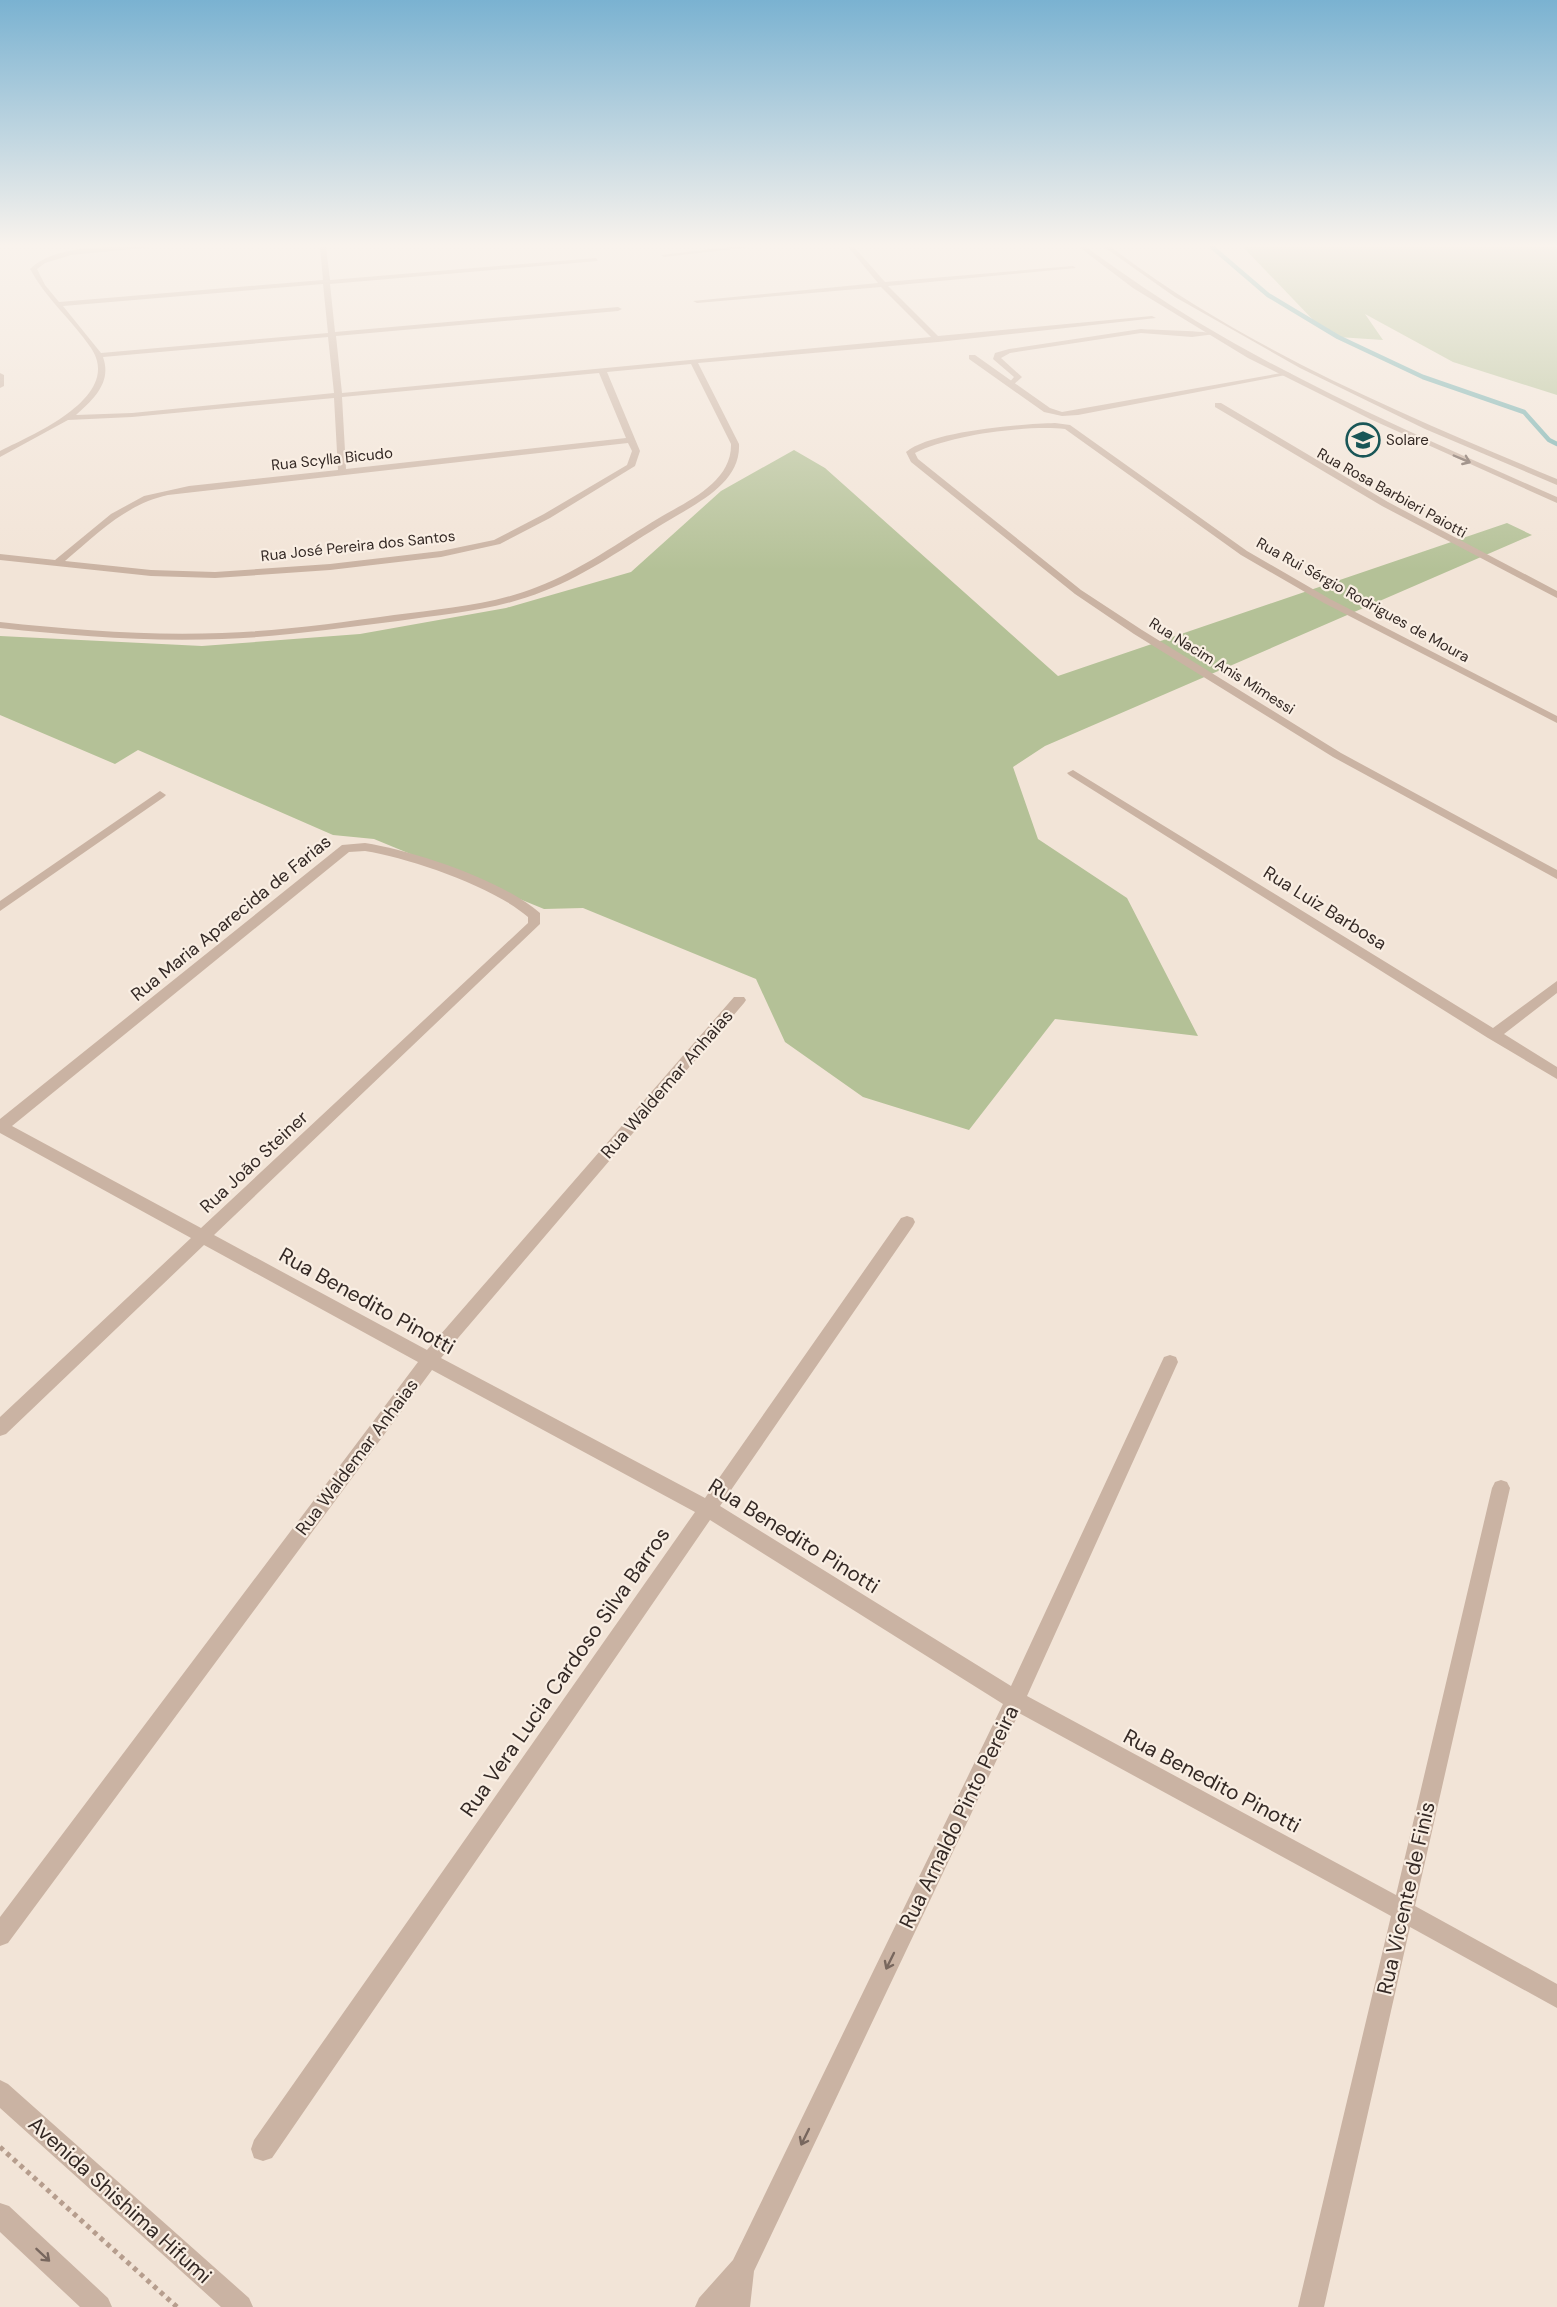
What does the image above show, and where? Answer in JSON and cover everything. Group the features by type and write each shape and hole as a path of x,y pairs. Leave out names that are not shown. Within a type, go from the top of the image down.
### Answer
{"street":[{"path":"0,454 67,418 87,402 100,387 102,368 99,355 103,355"},
{"path":"333,355 342,472"},
{"path":"67,418 132,415 767,355"},
{"path":"999,355 997,359 1018,377 1012,384"},
{"path":"1250,355 1447,452 1557,500"},
{"path":"1279,355 1459,441 1557,482"},
{"path":"972,357 1047,410 1062,414 1078,413 1305,369"},
{"path":"0,625 117,634 222,636 321,628 458,610 499,602 537,590 568,578 686,506 711,489 727,473 735,458 735,444 693,361"},
{"name":"Rua José Pereira dos Santos","path":"0,557 151,573 215,575 330,567 465,550 497,542 608,482 630,466 636,452 602,370"},
{"path":"0,375 0,386"},
{"name":"Rua Rosa Barbieri Paiotti","path":"1218,405 1314,464 1452,543 1557,595"},
{"name":"Rua Rui Sérgio Rodrigues de Moura","path":"923,446 965,436 1051,424 1067,427 1244,553 1327,601 1557,720"},
{"name":"Rua Scylla Bicudo","path":"57,563 122,510 136,502 189,489 631,440"},
{"name":"Rua Nacim Anis Mimessi","path":"923,446 910,452 914,460 1078,592 1138,632 1337,755 1557,875"},
{"name":"Rua Luiz Barbosa","path":"1073,773 1557,1074"},
{"path":"0,907 160,795"},
{"name":"Rua Maria Aparecida de Farias","path":"0,1126 346,848 362,845 390,849 473,882 519,902 535,916 534,924"},
{"name":"Rua João Steiner","path":"0,1428 534,924"},
{"path":"1493,1035 1557,986"},
{"name":"Rua Waldemar Anhaias","path":"0,1935 429,1360 740,1000"},
{"name":"Rua Benedito Pinotti","path":"0,1126 708,1509 1015,1700 1557,1997"},
{"name":"Rua Vera Lucia Cardoso Silva Barros","path":"263,2149 907,1222"},
{"name":"Rua Arnaldo Pinto Pereira","path":"708,2307 742,2269 1015,1700 1170,1362"},
{"name":"Rua Vicente de Finis","path":"1311,2307 1501,1488"},
{"name":"Avenida Shishima Hifumi","path":"0,2092 240,2307"},
{"path":"0,2215 99,2307"},
{"name":"Rua Arnaldo Pinto Pereira","path":"737,2307 742,2269"}],"path":[{"path":"0,2147 177,2307"}],"green space":[{"path":"1440,355 1557,355 1557,395 1453,362"},
{"path":"794,450 825,468 1058,676 1507,523 1532,535 1045,746 1013,767 1038,839 1127,898 1198,1036 1055,1019 969,1130 863,1097 785,1042 756,979 583,908 544,909 374,839 333,835 138,750 115,764 0,715 0,636 202,646 360,634 506,608 631,572 721,491"}],"waterway":[{"path":"1376,355 1423,377 1524,412 1549,440 1557,444"}],"place":[{"name":"Solare","path":"1363,440"}]}
